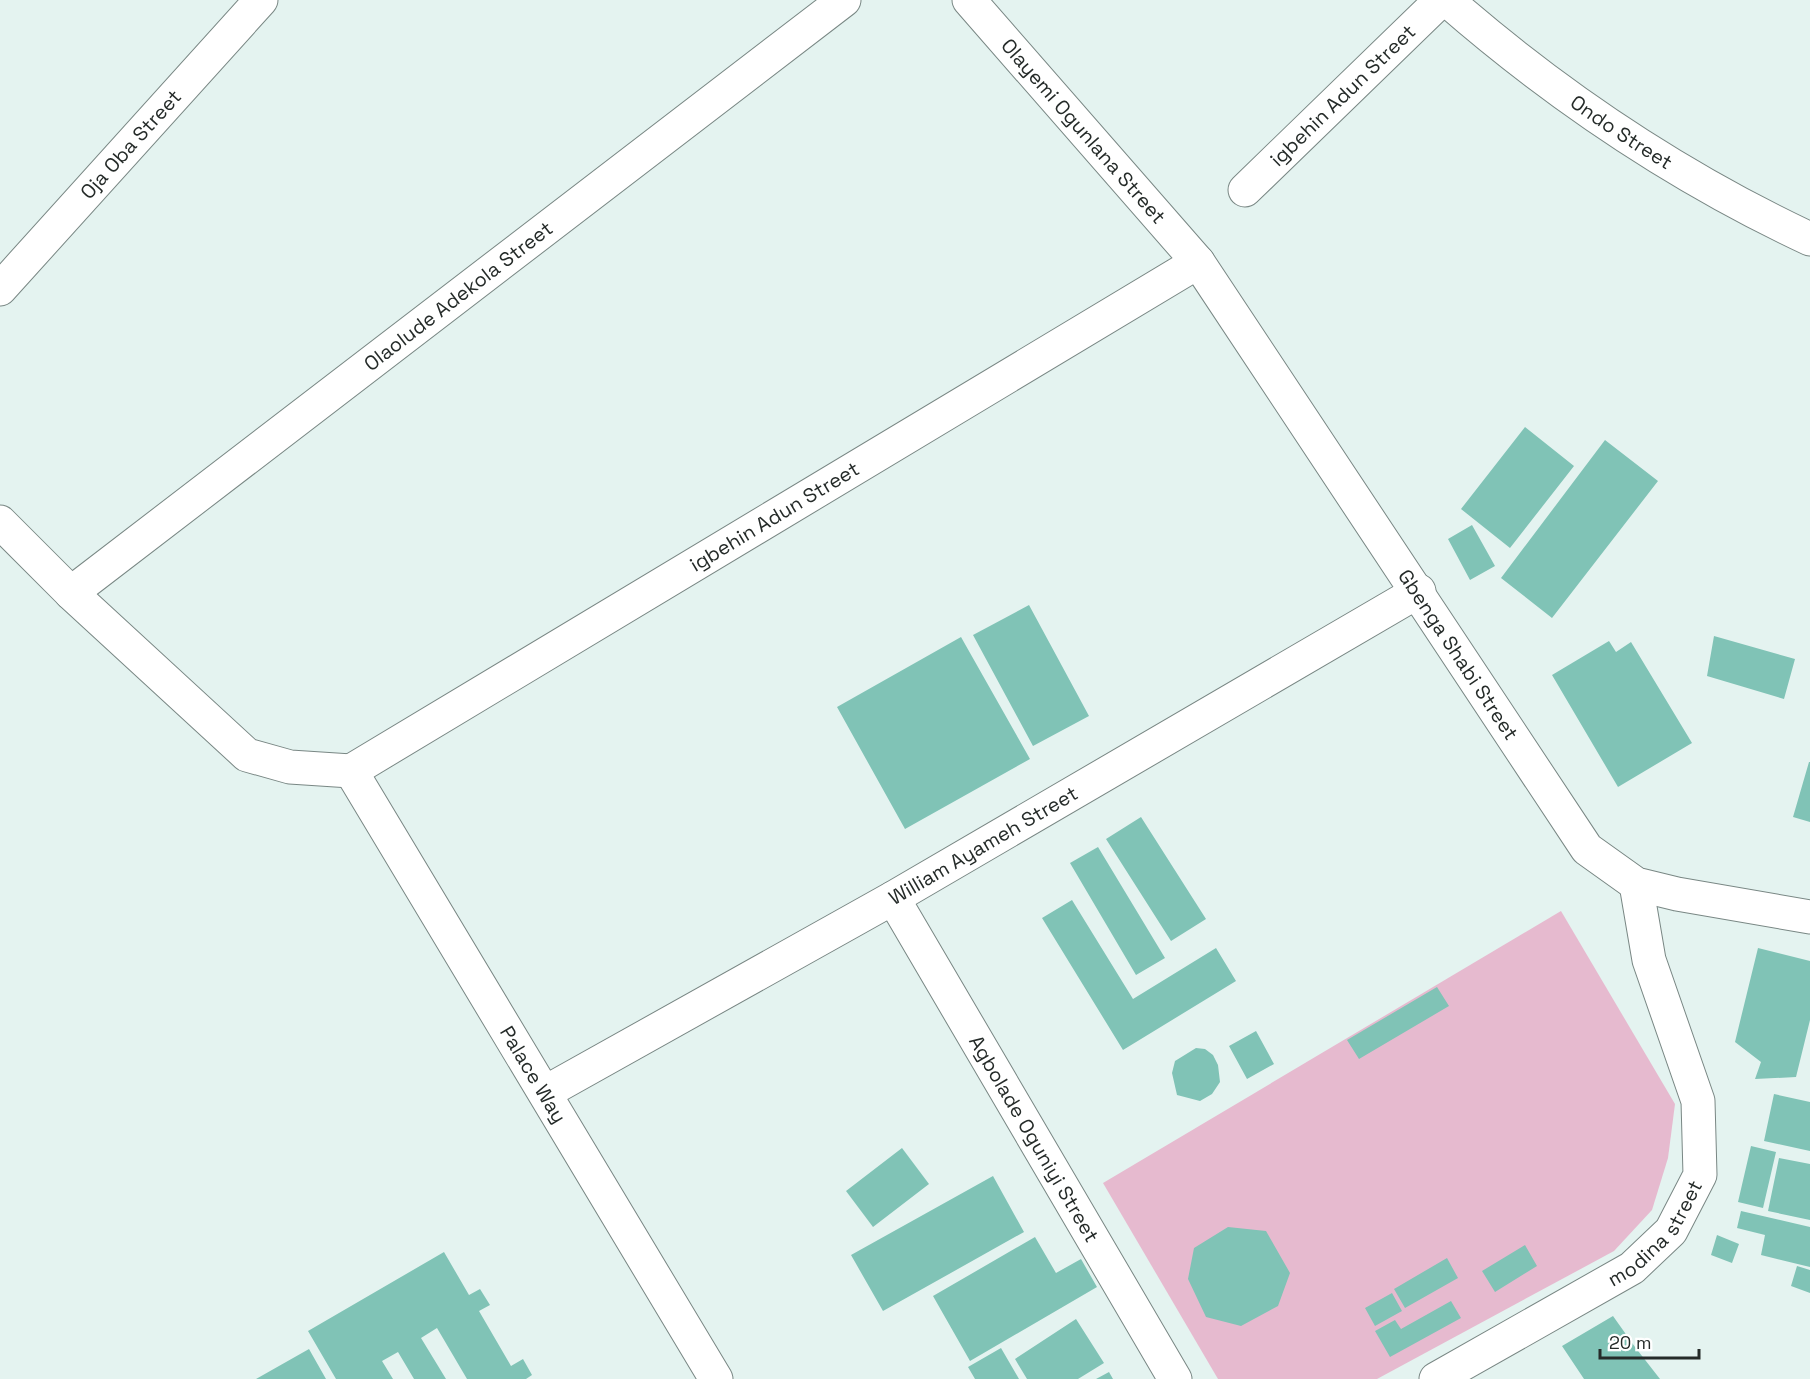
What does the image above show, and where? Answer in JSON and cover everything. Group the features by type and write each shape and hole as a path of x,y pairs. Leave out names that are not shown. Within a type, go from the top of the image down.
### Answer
{"street":[{"name":"Oja Oba Street","path":"0,289 261,0"},
{"name":"Olaolude Adekola Street","path":"71,593 844,0"},
{"name":"Olayemi Ogunlana Street","path":"969,0 1198,261"},
{"name":"igbehin Adun Street","path":"1245,190 1441,0"},
{"name":"Ondo Street","path":"1448,0 1505,51 1633,143 1752,212 1810,239"},
{"name":"Gbenga Shabi Street","path":"1198,261 1419,591 1587,849 1636,884 1677,894 1810,917"},
{"name":"igbehin Adun Street","path":"351,771 1198,261"},
{"path":"0,522 71,593 247,755 290,767 351,771"},
{"name":"William Ayameh Street","path":"546,1092 893,898 1419,591"},
{"name":"Palace Way","path":"351,771 546,1092 716,1379"},
{"name":"modina street","path":"1436,1379 1632,1268 1671,1231 1700,1174 1698,1101 1649,960 1636,884"},
{"name":"Agbolade Oguniyi Street","path":"893,898 1175,1379"}],"shaded area":[{"path":"1561,911 1675,1104 1668,1158 1652,1210 1614,1251 1377,1379 1218,1379 1103,1183"}],"building":[{"path":"1525,427 1574,466 1510,548 1461,509"},
{"path":"1605,440 1658,481 1552,618 1501,578"},
{"path":"1472,525 1495,566 1470,580 1448,539"},
{"path":"1029,605 1089,716 1033,746 973,635"},
{"path":"1714,636 1795,659 1784,699 1707,676"},
{"path":"961,637 1030,759 905,829 837,707"},
{"path":"1609,641 1616,652 1631,642 1692,743 1618,787 1552,675"},
{"path":"1810,762 1810,822 1793,817"},
{"path":"1141,817 1206,919 1171,941 1106,839"},
{"path":"1098,847 1165,958 1136,975 1070,863"},
{"path":"1072,900 1133,999 1216,948 1236,981 1123,1050 1042,918"},
{"path":"1758,948 1810,961 1810,1020 1796,1077 1755,1079 1761,1062 1735,1042"},
{"path":"1437,987 1449,1006 1359,1059 1347,1040"},
{"path":"1256,1031 1274,1064 1247,1079 1229,1046"},
{"path":"1196,1048 1205,1049 1213,1055 1218,1065 1220,1082 1212,1094 1200,1101 1177,1095 1172,1073 1175,1061"},
{"path":"1774,1094 1810,1102 1810,1151 1764,1141"},
{"path":"1751,1146 1776,1152 1763,1208 1738,1202"},
{"path":"902,1148 929,1184 873,1227 846,1191"},
{"path":"1779,1158 1810,1164 1810,1220 1768,1211"},
{"path":"993,1176 1024,1232 883,1311 851,1255"},
{"path":"1741,1211 1810,1227 1810,1267 1761,1255 1765,1235 1737,1228"},
{"path":"1228,1227 1266,1231 1290,1273 1278,1306 1241,1326 1206,1317 1188,1279 1194,1248"},
{"path":"1717,1235 1739,1244 1732,1263 1711,1255"},
{"path":"1035,1237 1056,1273 1081,1259 1097,1287 970,1361 933,1296"},
{"path":"1525,1245 1537,1266 1495,1292 1482,1271"},
{"path":"444,1252 469,1295 480,1289 490,1305 479,1311 511,1366 523,1359 532,1375 526,1379 467,1379 437,1328 421,1338 446,1379 414,1379 398,1352 382,1361 393,1379 336,1379 308,1331"},
{"path":"1447,1258 1458,1278 1405,1308 1394,1289"},
{"path":"1797,1266 1810,1270 1810,1293 1791,1286"},
{"path":"1392,1293 1402,1311 1375,1326 1365,1308"},
{"path":"1451,1301 1461,1318 1390,1357 1375,1331 1395,1320 1401,1329"},
{"path":"1613,1316 1660,1379 1584,1379 1562,1346"},
{"path":"1076,1319 1104,1363 1078,1379 1027,1379 1015,1359"},
{"path":"1001,1348 1019,1379 975,1379 968,1367"},
{"path":"309,1349 326,1379 256,1379"},
{"path":"1109,1372 1113,1379 1096,1379"}]}
